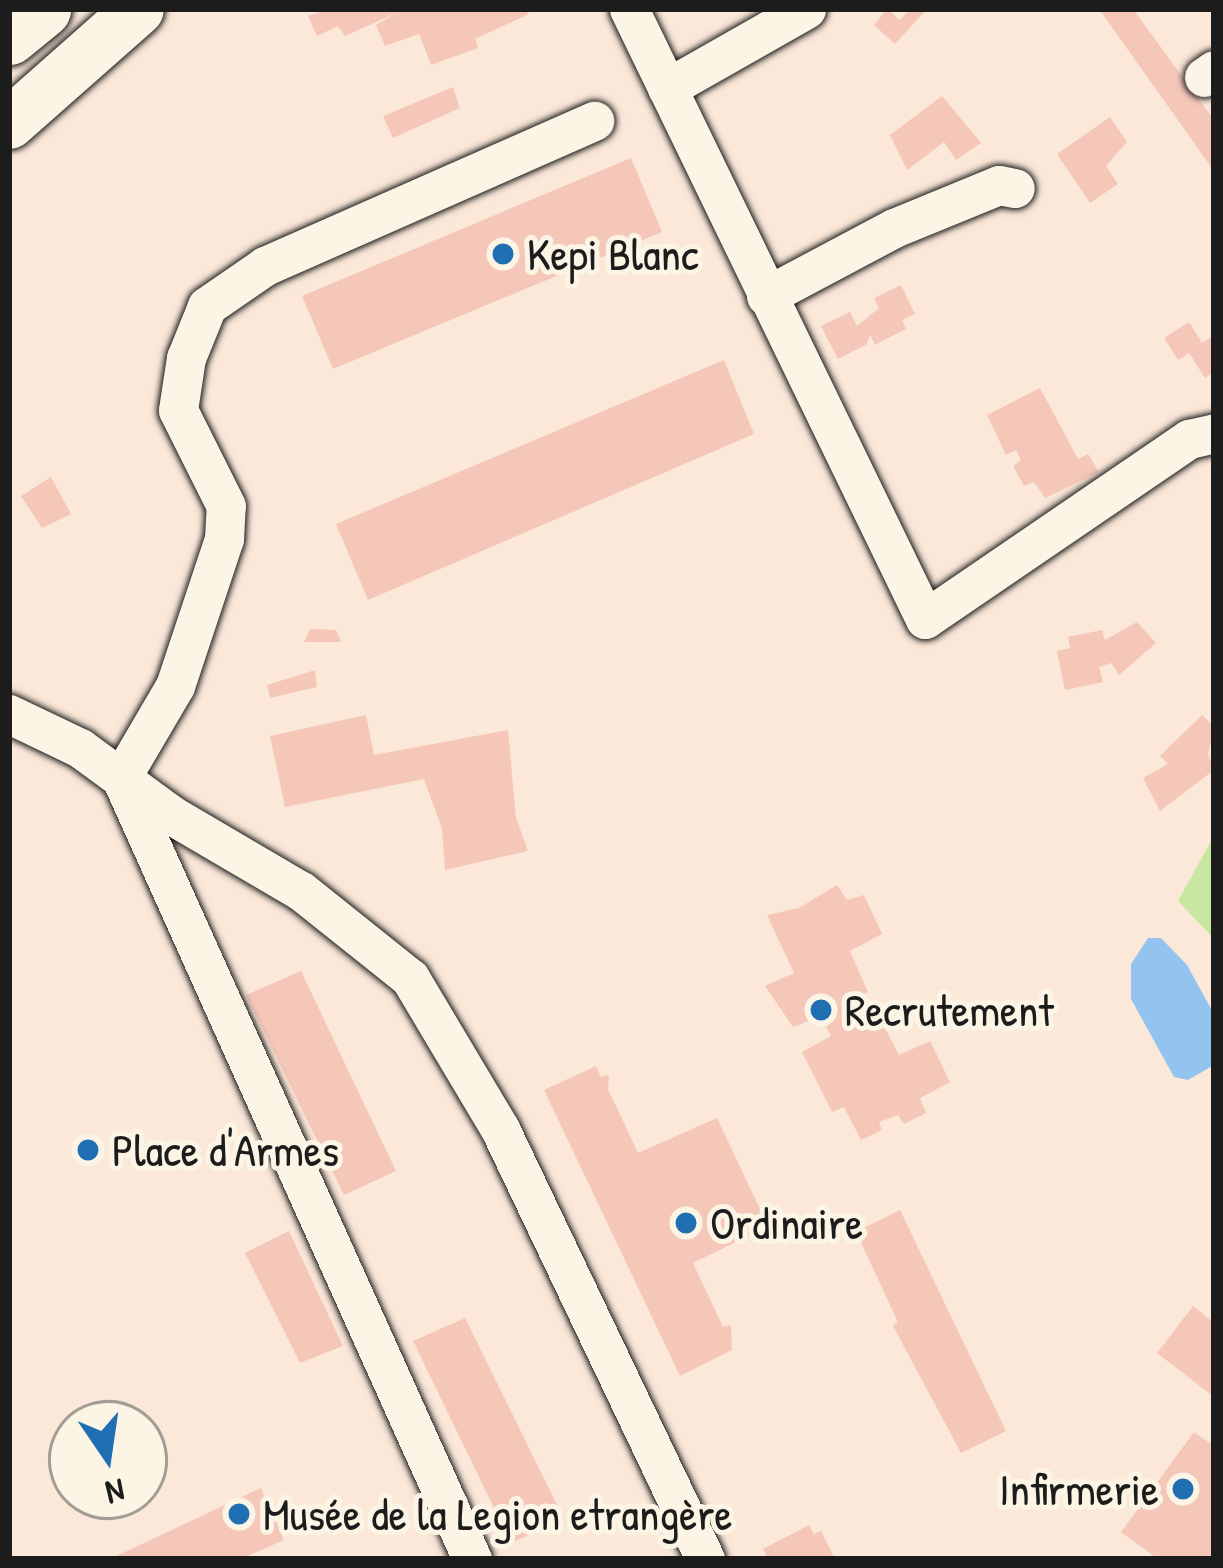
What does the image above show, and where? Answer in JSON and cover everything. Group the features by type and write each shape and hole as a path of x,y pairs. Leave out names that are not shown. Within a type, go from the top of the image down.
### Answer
{"highway":[{"path":"9,36 42,9"}],"main road":[{"path":"9,124 138,9"}],"lane":[{"path":"629,9 925,619 1189,439 1214,433"},
{"path":"667,88 806,9"},
{"path":"121,778 175,686 224,539 226,506 178,410 186,358 207,306 265,266 594,121"},
{"path":"766,296 894,228 999,185 1015,188"},
{"path":"9,714 301,891 410,978 500,1129 705,1559"},
{"path":"121,778 472,1559"}],"green space":[{"path":"1214,836 1214,939 1178,901"}],"water":[{"path":"1148,938 1161,938 1187,965 1214,1014 1214,1065 1188,1080 1174,1077 1131,999 1131,964"}],"building":[{"path":"329,9 526,9 529,14 475,39 478,48 431,65 419,34 385,46 376,25 396,13 345,36 338,26 317,36 308,16"},
{"path":"887,9 900,20 910,9 927,9 895,44 874,25"},
{"path":"1099,9 1133,9 1214,120 1214,171"},
{"path":"453,87 460,108 393,138 383,116"},
{"path":"942,96 981,143 956,160 944,142 907,170 890,135"},
{"path":"1110,117 1127,142 1106,166 1118,184 1090,203 1057,154"},
{"name":"Kepi Blanc","path":"631,158 662,232 333,369 302,296"},
{"path":"901,285 915,314 902,320 906,329 875,345 870,334 867,344 838,359 821,326 850,312 857,326 879,308 874,298"},
{"path":"1189,322 1202,343 1214,335 1214,372 1205,378 1189,353 1178,360 1164,338"},
{"path":"724,360 754,434 368,600 336,524"},
{"path":"1040,388 1078,459 1088,454 1099,472 1045,498 1034,482 1024,486 1013,466 1021,460 1016,450 1006,455 987,415"},
{"path":"51,477 71,514 42,528 21,496"},
{"path":"1137,622 1156,643 1119,675 1111,663 1099,667 1103,682 1065,690 1057,651 1070,648 1068,637 1102,630 1105,640"},
{"path":"310,629 336,630 341,642 304,642"},
{"path":"315,670 317,687 270,698 267,685"},
{"path":"366,715 374,755 508,730 516,818 528,851 445,870 442,829 424,779 285,807 270,736"},
{"path":"1202,715 1214,727 1208,754 1214,770 1160,811 1143,778 1168,764 1160,756"},
{"name":"Recrutement","path":"837,885 847,900 864,895 882,934 850,951 868,992 856,999 864,1022 878,1015 899,1055 930,1041 950,1082 920,1098 926,1113 904,1124 898,1115 879,1122 882,1130 861,1140 844,1107 832,1112 802,1052 831,1036 821,1016 793,1027 765,986 794,973 767,915 799,908"},
{"path":"301,971 396,1171 344,1195 246,995"},
{"name":"Ordinaire","path":"596,1066 601,1077 609,1075 608,1089 638,1153 717,1118 768,1226 693,1263 723,1327 731,1325 732,1350 680,1376 544,1090"},
{"path":"900,1210 1006,1431 961,1453 893,1326 898,1322 856,1232"},
{"path":"289,1231 343,1346 300,1363 245,1253"},
{"name":"Infirmerie","path":"1193,1306 1214,1323 1214,1397 1157,1353"},
{"path":"465,1318 564,1519 511,1543 413,1341"},
{"name":"Infirmerie","path":"1194,1432 1214,1446 1214,1559 1158,1559 1121,1532"},
{"name":"Musée de la Legion etrangère","path":"261,1488 284,1540 241,1559 110,1559"},
{"path":"809,1525 814,1534 821,1531 835,1559 768,1559 763,1549"}],"place":[{"name":"Kepi Blanc","path":"503,254"},
{"name":"Recrutement","path":"821,1010"},
{"name":"Place d'Armes","path":"88,1150"},
{"name":"Ordinaire","path":"686,1223"},
{"name":"Infirmerie","path":"1183,1489"},
{"name":"Musée de la Legion etrangère","path":"239,1514"}]}
